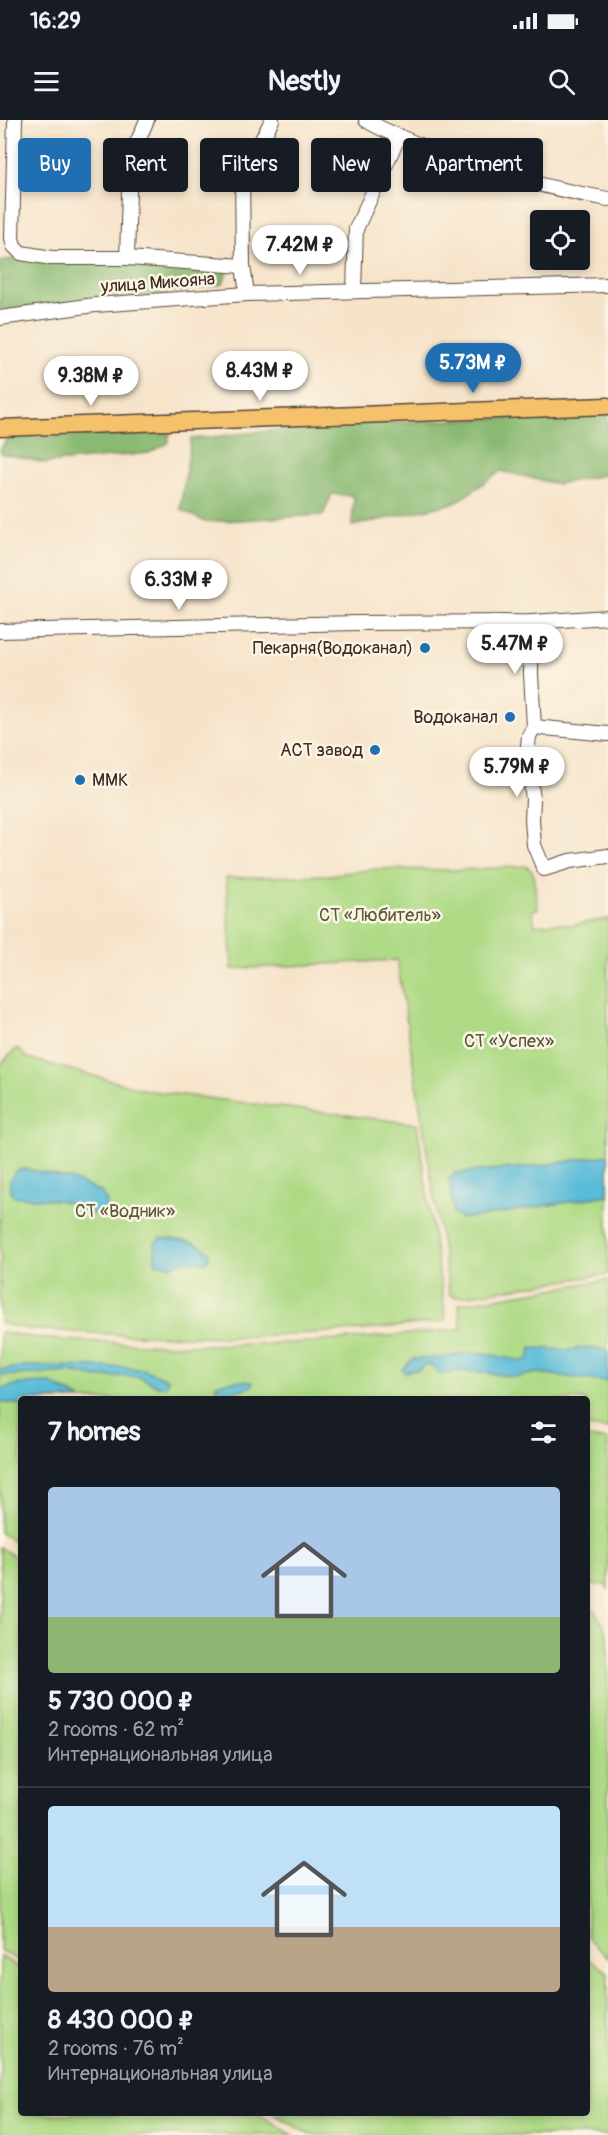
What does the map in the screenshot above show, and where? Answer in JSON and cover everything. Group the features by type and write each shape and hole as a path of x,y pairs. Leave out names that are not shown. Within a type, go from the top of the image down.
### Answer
{"main road":[{"path":"0,428 608,406"}],"street":[{"path":"15,120 12,238 16,250 31,256 52,258 127,258 243,266"},
{"path":"127,258 130,158 147,120"},
{"path":"247,294 243,266 242,169 257,149 272,120"},
{"path":"366,120 457,160 539,184 608,199"},
{"path":"354,290 356,229 399,136"},
{"name":"улица Микояна","path":"0,318 95,305 194,300 247,294 608,285"},
{"path":"0,631 358,623 532,622 608,617"},
{"path":"532,622 531,674 534,727 529,736 527,756 533,799 534,845 544,869 570,861 608,856"},
{"path":"534,727 608,734"}],"green space":[{"path":"20,258 128,262 227,271 223,284 151,295 0,310 0,261"},
{"path":"608,415 608,474 557,484 501,471 455,503 352,526 354,496 332,494 323,515 205,522 180,509 191,439 337,424"},
{"path":"170,433 168,443 149,453 45,463 2,454 0,449 9,437"},
{"name":"СТ «Успех»","path":"526,866 533,872 538,909 532,910 535,925 556,923 572,925 608,919 608,1274 457,1297 451,1296 397,960 232,969 226,878 330,875 376,869 460,870"},
{"name":"СТ «Водник»","path":"17,1048 27,1058 150,1091 417,1124 446,1321 363,1330 240,1337 127,1335 27,1329 0,1323 0,1065"},
{"path":"608,1280 608,1429 590,1427 590,1396 18,1396 18,1545 0,1532 0,1332 61,1340 165,1345 292,1343 461,1329 459,1304"},
{"path":"590,1438 608,1440 608,1591 606,1585 590,1584"},
{"path":"0,1547 18,1559 18,1960 0,1950"},
{"path":"590,1605 603,1624 608,1638 608,1958 590,1941"},
{"path":"0,1956 18,1967 18,2116 261,2116 293,2135 0,2135"},
{"path":"590,1960 608,1973 608,2135 310,2135 277,2116 590,2116"}],"water":[{"path":"608,1155 608,1195 462,1219 454,1214 449,1180 455,1173 537,1166"},
{"path":"27,1169 70,1179 101,1192 107,1203 105,1210 96,1214 87,1213 62,1201 13,1196 10,1189 12,1176 17,1170"},
{"path":"161,1238 199,1245 209,1252 209,1259 205,1262 183,1261 172,1266 155,1263 155,1243"},
{"path":"586,1347 608,1351 608,1382 538,1373 517,1377 458,1371 442,1375 428,1364 418,1370 404,1372 402,1369 413,1359 485,1353 521,1361 529,1359 531,1348 570,1350"},
{"path":"24,1366 124,1367 145,1370 168,1379 166,1386 158,1386 140,1377 98,1378 70,1372 0,1376 0,1370"},
{"path":"235,1381 253,1382 252,1386 238,1390 216,1388 216,1384"},
{"path":"50,1383 75,1396 18,1396 18,1405 0,1402 0,1389 20,1384"}],"place":[{"name":"Пекарня(Водоканал)","path":"425,648"},
{"name":"Водоканал","path":"510,717"},
{"name":"АСТ завод","path":"375,750"},
{"name":"ММК","path":"80,780"}],"park label":[{"name":"СТ «Любитель»","path":"380,915"}]}
